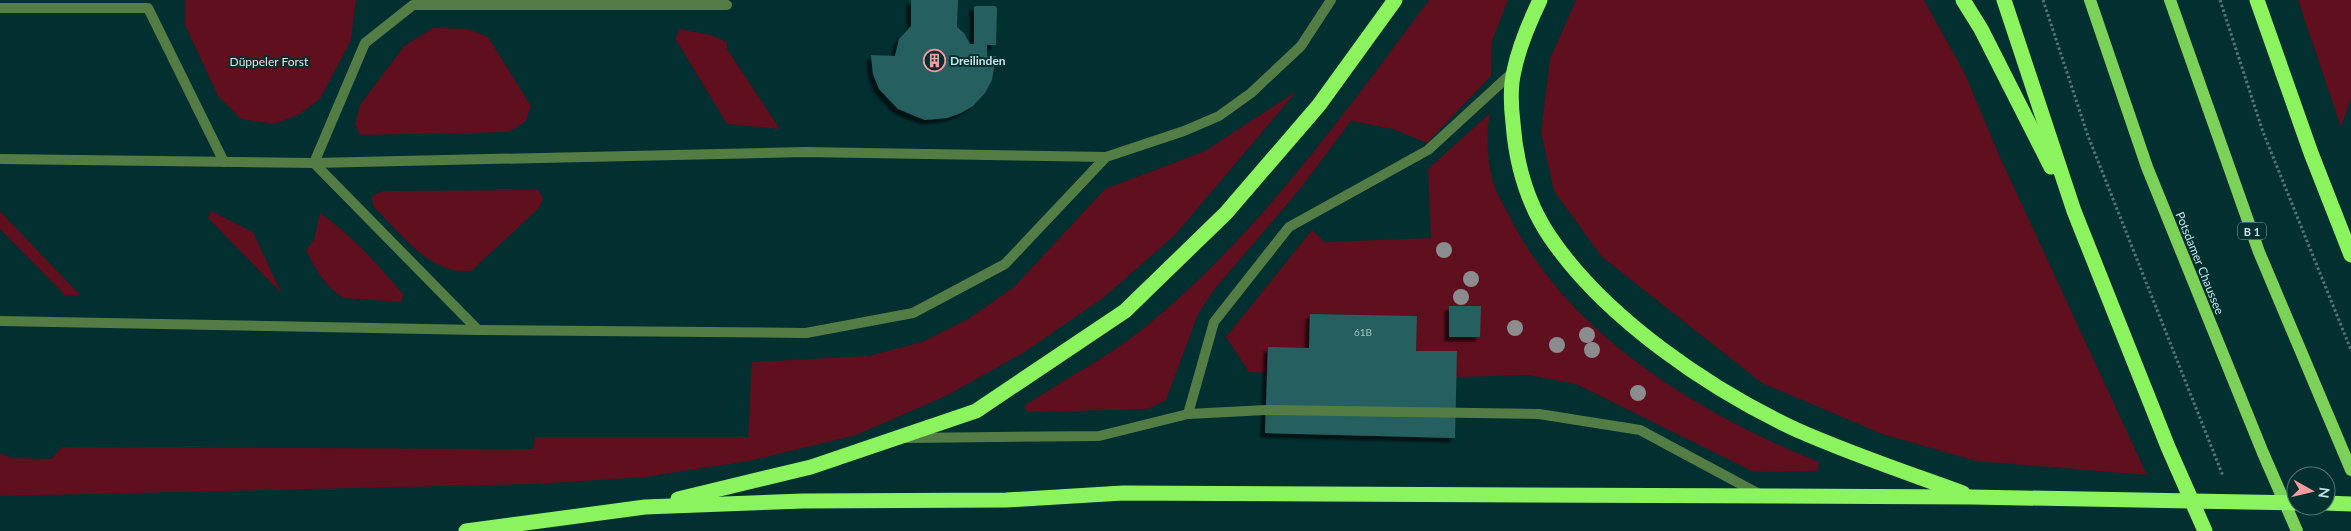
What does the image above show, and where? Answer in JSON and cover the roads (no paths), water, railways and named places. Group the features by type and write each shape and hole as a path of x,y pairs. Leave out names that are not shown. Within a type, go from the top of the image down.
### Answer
{"highway":[{"path":"645,507 811,467 976,411 1125,311 1232,206 1319,105 1395,0"},
{"path":"1540,0 1524,33 1513,72 1511,105 1514,138 1520,174 1533,206 1550,236 1578,273 1601,297 1658,346 1695,372 1767,414 1841,447 1972,496"},
{"path":"1963,0 1981,29 2074,211"},
{"path":"2004,0 2074,211 2168,447 2205,531"},
{"path":"2257,0 2311,153 2351,254"},
{"path":"466,531 645,507 803,501 1006,500 1123,493 1764,497 1972,496 2286,503"},
{"path":"2336,503 2351,504"}],"main road":[{"name":"Potsdamer Chaussee","path":"2090,0 2147,167 2263,453 2297,531"},
{"name":"B 1","path":"2170,0 2259,252 2351,470"}],"lane":[{"path":"0,159 314,163 806,152 1106,157 1184,131 1219,116 1251,93 1301,46 1331,0"},
{"path":"314,163 365,43 413,5 727,5"},
{"path":"0,8 148,8 224,162"},
{"path":"1188,414 1214,322 1289,227 1428,150 1513,72"},
{"path":"0,321 478,330 806,333 913,313 1005,264 1106,157"},
{"path":"314,163 478,330"},
{"path":"895,438 1099,436 1188,414 1266,410 1539,414 1640,430 1764,497"}],"place":[{"name":"Dreilinden","path":"934,60"}],"park label":[{"name":"Düppeler Forst","path":"269,61"}]}
